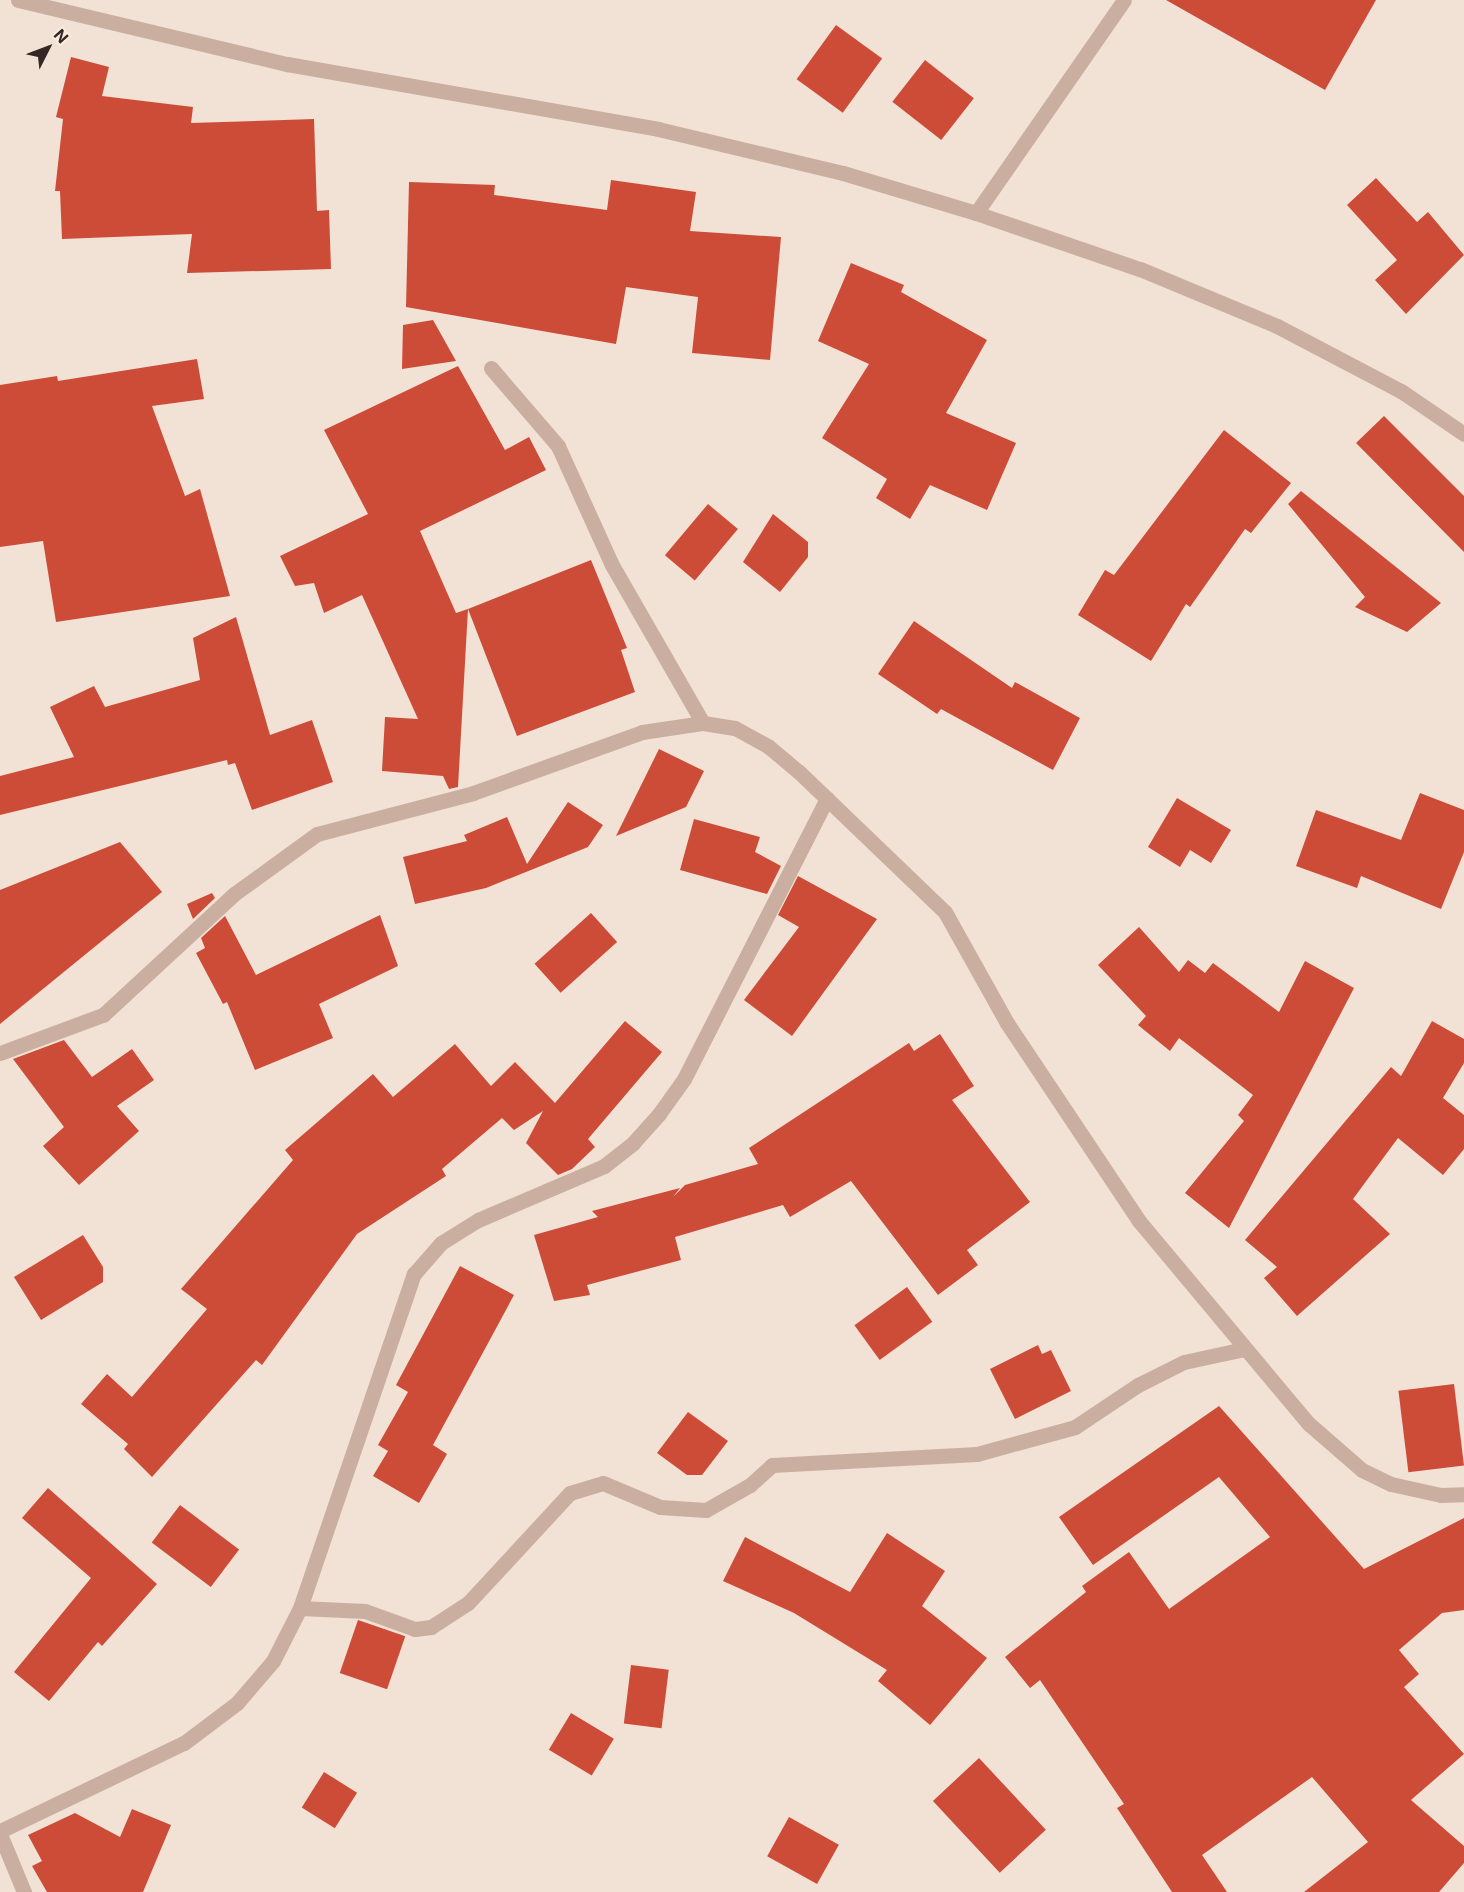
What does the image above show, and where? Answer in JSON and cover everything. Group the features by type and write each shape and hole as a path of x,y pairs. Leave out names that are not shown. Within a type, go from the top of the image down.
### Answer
{"street":[{"path":"18,0 286,64 658,129 843,173 976,213 1140,269 1277,326 1401,392 1464,434"},
{"path":"976,213 1124,0"},
{"path":"491,368 558,446 612,565 703,723"},
{"path":"0,1053 103,1015 234,894 317,834 472,793 642,732 703,723 735,728 769,747 827,798 945,912 1007,1023 1126,1202 1244,1349 1309,1424 1362,1470 1390,1484 1441,1495 1464,1494"},
{"path":"24,1892 0,1833 184,1743 237,1703 273,1661 300,1608 414,1274 441,1243 478,1220 604,1166 633,1143 684,1079 827,798"},
{"path":"300,1608 365,1611 415,1629 431,1627 468,1603 570,1493 603,1483 660,1507 706,1510 750,1485 772,1465 977,1454 1075,1427 1138,1385 1184,1362 1244,1349"}],"building":[{"path":"1166,0 1376,0 1325,90"},
{"path":"836,25 882,59 843,113 797,79"},
{"path":"71,57 109,67 102,96 193,107 191,123 314,119 317,211 329,210 331,269 187,273 192,234 62,239 60,191 55,191 63,119 56,117"},
{"path":"925,60 974,98 941,140 892,102"},
{"path":"1376,178 1417,222 1428,212 1464,255 1406,314 1375,280 1397,260 1347,205"},
{"path":"611,180 696,192 690,231 781,237 770,360 692,353 698,297 626,287 616,344 406,307 409,182 495,185 494,195 607,210"},
{"path":"851,263 904,285 901,292 987,340 946,413 1016,443 987,510 930,485 910,519 876,498 887,479 822,438 869,364 818,341"},
{"path":"433,320 456,361 402,369 403,325"},
{"path":"197,359 204,399 152,406 185,496 200,489 230,596 56,622 43,541 0,547 0,385 57,376 58,381"},
{"path":"458,366 505,450 529,437 546,470 420,531 456,613 468,609 458,787 449,789 443,776 382,771 385,717 418,719 362,595 324,613 314,583 295,586 280,556 368,514 324,430"},
{"path":"1384,416 1464,496 1464,552 1356,443"},
{"path":"1224,430 1291,483 1251,533 1245,529 1190,607 1186,604 1151,661 1078,615 1105,570 1114,575"},
{"path":"1301,491 1441,603 1407,632 1355,607 1365,597 1288,504"},
{"path":"708,504 738,529 695,580 665,555"},
{"path":"773,514 808,542 808,557 780,592 743,562"},
{"path":"591,560 627,648 621,650 635,692 517,736 468,609"},
{"path":"236,617 270,735 312,720 333,782 252,810 235,763 228,765 227,760 0,815 0,776 74,757 50,707 94,686 105,707 200,680 193,638"},
{"path":"914,621 1012,688 1015,682 1080,718 1053,770 941,709 937,714 878,674"},
{"path":"659,749 704,771 686,807 616,836"},
{"path":"1420,793 1464,810 1464,852 1441,909 1361,876 1357,888 1296,866 1316,810 1401,840"},
{"path":"1177,798 1231,830 1211,863 1190,850 1180,867 1148,847"},
{"path":"568,802 603,825 588,847 486,888 415,904 403,857 467,841 464,835 507,817 527,864"},
{"path":"694,819 760,837 755,852 781,866 767,894 680,870"},
{"path":"120,842 162,892 0,1024 0,890"},
{"path":"798,876 877,919 792,1036 744,1000 799,927 778,915"},
{"path":"212,893 215,898 193,919 187,904"},
{"path":"591,913 617,942 561,993 535,964"},
{"path":"380,915 398,966 319,1004 333,1038 255,1070 227,1002 223,1004 196,953 205,948 201,938 225,916 256,975"},
{"path":"1139,927 1179,972 1188,960 1205,973 1213,963 1279,1012 1305,961 1354,988 1229,1228 1185,1193 1244,1121 1238,1115 1253,1095 1179,1038 1170,1051 1138,1025 1146,1016 1098,965"},
{"path":"625,1021 662,1052 588,1139 595,1147 572,1169 558,1175 526,1143 543,1111 514,1130 502,1118 442,1169 446,1176 357,1234 262,1365 256,1360 152,1477 124,1449 128,1444 81,1404 107,1374 132,1397 207,1309 181,1289 293,1160 285,1150 373,1074 393,1097 455,1044 491,1086 515,1062 555,1103"},
{"path":"1432,1021 1464,1039 1464,1063 1443,1098 1464,1115 1464,1149 1443,1175 1398,1138 1353,1199 1390,1234 1297,1316 1264,1278 1277,1267 1245,1240 1391,1067 1401,1076"},
{"path":"940,1034 974,1086 952,1100 1030,1202 967,1250 978,1265 938,1295 851,1181 790,1217 783,1205 675,1237 681,1260 587,1285 590,1295 554,1301 534,1235 598,1217 592,1211 680,1188 673,1197 685,1185 758,1164 749,1148 909,1043 914,1051"},
{"path":"64,1040 92,1077 132,1049 154,1080 117,1106 139,1131 79,1185 43,1146 64,1127 13,1059"},
{"path":"83,1235 103,1267 103,1282 41,1320 14,1277"},
{"path":"460,1266 514,1295 433,1445 447,1454 419,1503 373,1476 388,1451 378,1445 408,1392 396,1385"},
{"path":"907,1287 932,1322 880,1360 854,1325"},
{"path":"1038,1345 1042,1354 1051,1350 1071,1391 1015,1419 990,1369"},
{"path":"1454,1384 1464,1465 1408,1472 1398,1391"},
{"path":"1219,1406 1364,1569 1464,1518 1464,1610 1442,1613 1399,1650 1419,1674 1404,1687 1464,1754 1411,1800 1464,1846 1464,1863 1439,1892 1304,1892 1368,1842 1312,1777 1202,1855 1227,1892 1172,1892 1117,1808 1124,1804 1040,1680 1030,1688 1005,1657 1086,1592 1082,1586 1129,1552 1169,1609 1270,1537 1219,1477 1093,1565 1059,1517"},
{"path":"688,1412 728,1441 702,1475 687,1475 657,1453"},
{"path":"48,1488 157,1584 102,1646 98,1642 49,1701 14,1672 91,1578 22,1518"},
{"path":"180,1505 239,1550 211,1587 152,1543"},
{"path":"887,1533 945,1571 922,1606 987,1658 930,1725 878,1681 887,1670 794,1613 723,1581 745,1537 850,1592"},
{"path":"358,1620 405,1636 387,1689 340,1673"},
{"path":"631,1665 669,1670 662,1728 624,1724"},
{"path":"571,1713 614,1739 592,1776 549,1750"},
{"path":"979,1758 1046,1830 1000,1873 933,1801"},
{"path":"324,1772 357,1793 335,1828 302,1808"},
{"path":"132,1809 171,1825 143,1892 47,1892 32,1866 42,1861 28,1835 75,1813 120,1837"},
{"path":"789,1817 839,1845 817,1884 767,1856"}]}
